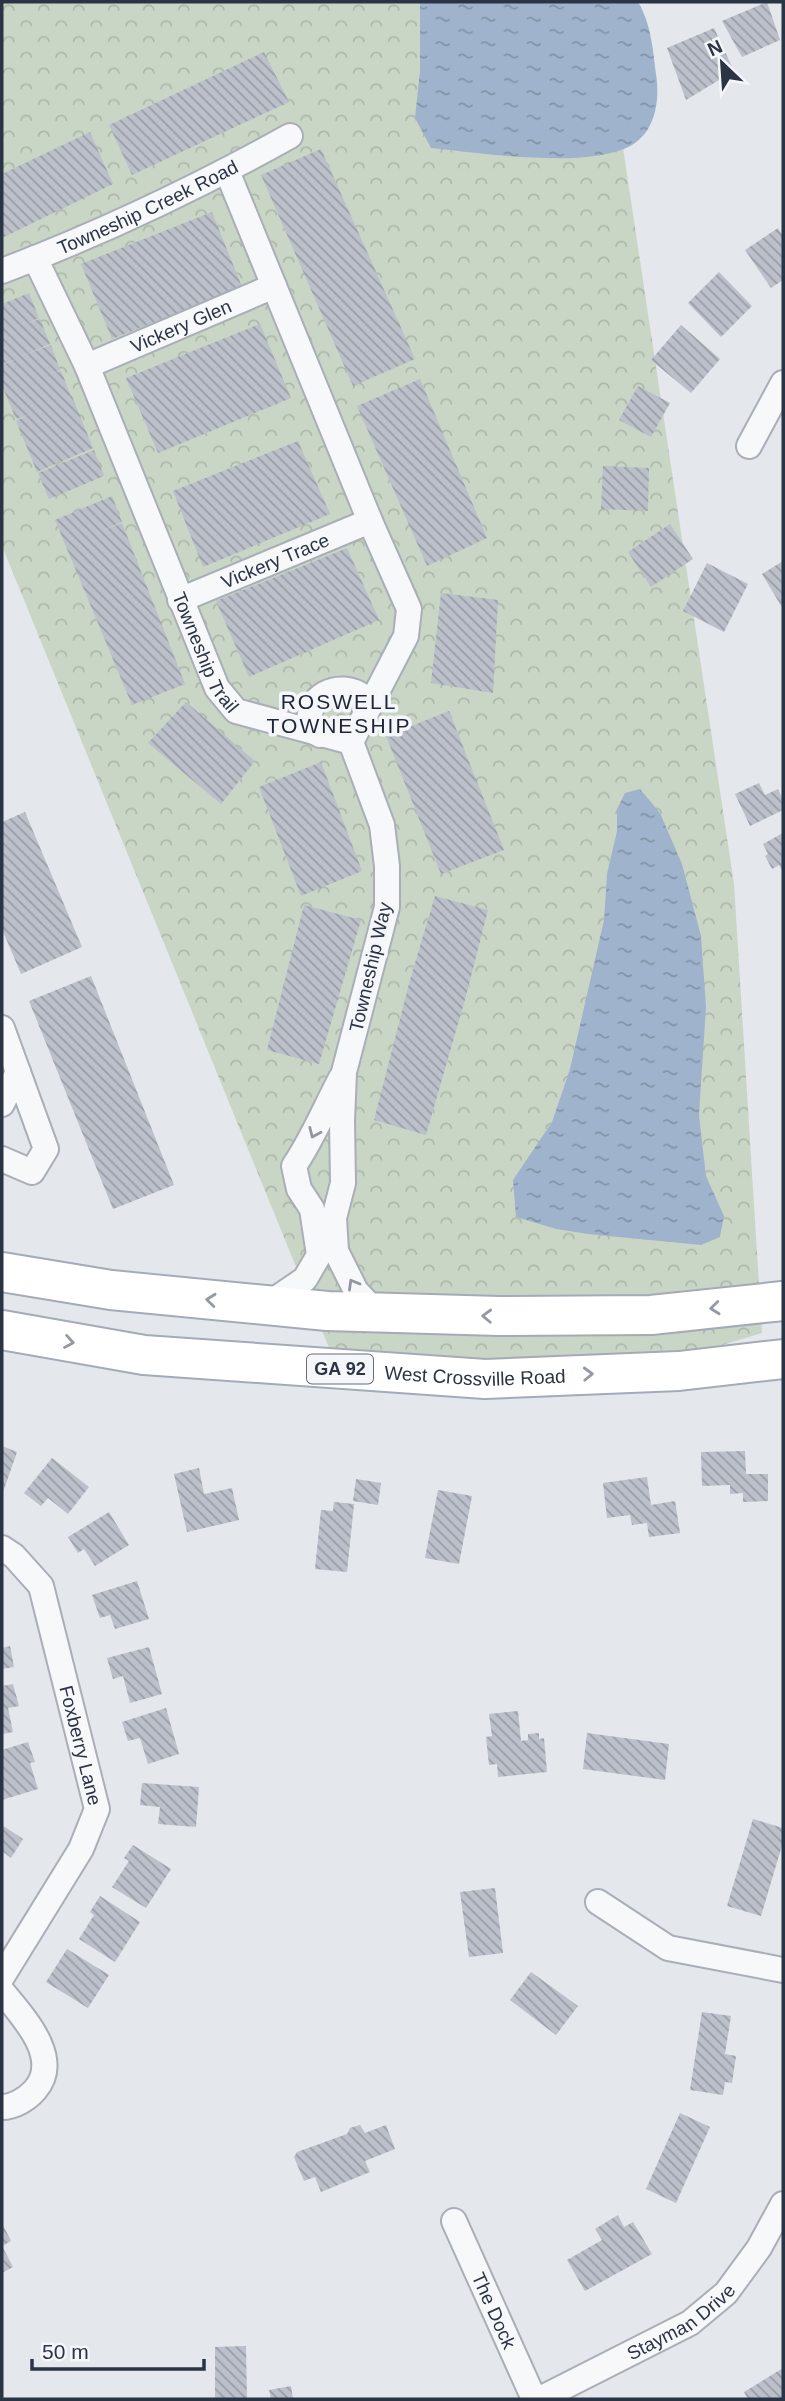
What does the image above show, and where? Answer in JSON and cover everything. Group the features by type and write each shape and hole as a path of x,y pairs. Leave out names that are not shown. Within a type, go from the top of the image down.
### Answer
{"main road":[{"path":"2,1272 111,1290 327,1311 377,1313 499,1316 650,1315 783,1301"},
{"name":"West Crossville Road","path":"2,1330 144,1355 485,1379 680,1371 783,1359"}],"street":[{"name":"Towneship Creek Road","path":"2,271 227,171 290,136"},
{"path":"227,171 370,522 409,609 407,636 351,742"},
{"name":"Towneship Trail","path":"35,258 87,366 217,688 236,711 351,742"},
{"name":"Vickery Glen","path":"87,366 274,286"},
{"path":"749,446 783,383"},
{"name":"Vickery Trace","path":"180,600 370,522"},
{"path":"320,735 311,730 308,719 312,706 321,696 337,690 356,691 365,698 365,713"},
{"name":"Towneship Way","path":"327,1253 343,1183 342,1121 345,1072 387,907 387,866 382,825 351,742"},
{"path":"2,1028 46,1149 32,1172 2,1159"},
{"path":"2,1104 18,1072"},
{"name":"Towneship Way","path":"327,1253 312,1209 299,1189 294,1166 312,1140 322,1112 345,1072"},
{"path":"267,1305 305,1279 327,1253 377,1313"},
{"name":"Foxberry Lane","path":"2,1548 14,1556 41,1586 97,1810 81,1849 2,1977"},
{"path":"598,1902 668,1948 783,1970"},
{"path":"2,1991 33,2033 45,2059 45,2068 43,2081 32,2093 9,2107 2,2107"},
{"name":"Stayman Drive","path":"540,2399 691,2323 726,2293 759,2248 783,2204"},
{"name":"The Dock","path":"454,2221 534,2399"}],"green space":[{"path":"2,2 601,2 734,884 762,1333 558,1395 343,1382 2,546"}],"water":[{"path":"420,2 638,2 649,28 657,84 655,114 651,123 640,139 632,145 613,153 589,157 534,158 431,148 415,118 420,71"},
{"path":"640,789 660,813 682,864 701,936 706,1007 699,1115 706,1176 724,1216 720,1237 701,1245 588,1234 556,1229 516,1217 513,1180 552,1122 570,1069 604,920 607,874 617,831 617,809 625,793"}],"building":[{"path":"767,2 780,40 742,57 722,21"},
{"path":"714,28 734,71 686,100 667,48"},
{"path":"264,52 289,102 132,175 109,125"},
{"path":"90,132 113,184 2,238 2,174"},
{"path":"321,149 415,359 353,386 261,175"},
{"path":"212,212 242,287 112,339 81,264"},
{"path":"778,228 783,236 783,280 771,288 745,250"},
{"path":"719,272 752,306 721,337 688,303"},
{"path":"29,293 39,318 28,323 40,319 50,344 19,357 51,345 60,370 50,374 61,371 71,396 60,400 72,396 93,448 37,472 16,421 28,415 16,419 2,386 2,365 17,359 2,364 2,304"},
{"path":"260,324 291,398 158,453 126,378"},
{"path":"681,325 720,359 691,393 651,360"},
{"path":"420,379 487,538 427,566 357,406"},
{"path":"638,386 670,403 651,437 619,420"},
{"path":"298,441 330,514 203,567 173,491"},
{"path":"94,450 104,476 49,499 38,473"},
{"path":"603,466 649,468 648,511 601,509"},
{"path":"112,496 122,522 96,533 122,523 185,684 132,705 55,520"},
{"path":"670,524 693,559 651,587 628,552"},
{"path":"347,548 379,620 249,677 216,601"},
{"path":"783,561 783,609 762,574"},
{"path":"707,563 748,584 724,632 683,611"},
{"path":"441,593 498,600 493,693 431,683"},
{"path":"186,702 255,761 221,804 148,743"},
{"path":"449,711 504,850 441,874 386,736"},
{"path":"321,762 362,871 301,896 259,787"},
{"path":"759,783 765,795 778,789 783,800 783,810 750,826 735,794"},
{"path":"25,812 82,947 21,974 2,929 2,822"},
{"path":"783,833 783,872 779,865 772,869 765,856 768,854 763,844"},
{"path":"435,896 488,910 426,1135 374,1120"},
{"path":"304,905 361,920 319,1064 267,1050"},
{"path":"91,976 174,1185 113,1209 29,1001"},
{"path":"2,1446 17,1452 2,1495"},
{"path":"745,1451 746,1474 768,1474 768,1501 743,1502 743,1493 730,1494 730,1485 702,1486 701,1452"},
{"path":"52,1458 89,1487 68,1514 48,1498 41,1506 24,1493"},
{"path":"199,1468 204,1494 232,1488 239,1520 187,1532 174,1474"},
{"path":"647,1477 651,1505 675,1501 680,1533 649,1537 647,1523 632,1525 630,1515 607,1518 603,1483"},
{"path":"356,1479 381,1483 378,1505 353,1501"},
{"path":"438,1490 472,1496 459,1564 425,1558"},
{"path":"334,1502 354,1504 347,1572 315,1569 321,1510 333,1511"},
{"path":"109,1512 129,1545 95,1566 84,1549 78,1553 68,1537"},
{"path":"137,1581 149,1619 115,1629 110,1615 100,1618 92,1595"},
{"path":"10,1646 14,1667 2,1669 2,1648"},
{"path":"149,1647 162,1694 130,1703 123,1676 113,1679 107,1658"},
{"path":"13,1684 19,1706 8,1708 13,1732 2,1734 2,1686"},
{"path":"166,1708 179,1754 148,1764 140,1738 128,1741 122,1722"},
{"path":"518,1711 521,1741 528,1740 528,1734 539,1733 539,1739 544,1738 547,1772 498,1777 497,1764 489,1765 486,1737 492,1736 489,1714"},
{"path":"587,1733 669,1744 665,1780 583,1769"},
{"path":"28,1742 35,1762 30,1763 38,1789 2,1800 2,1750"},
{"path":"142,1783 199,1787 196,1827 158,1824 160,1807 140,1805"},
{"path":"753,1819 783,1828 783,1842 761,1916 727,1906"},
{"path":"2,1825 23,1839 11,1858 2,1851"},
{"path":"133,1845 171,1869 146,1908 112,1887 129,1861 124,1858"},
{"path":"495,1888 503,1953 469,1957 460,1892"},
{"path":"100,1896 140,1922 115,1962 79,1939 94,1915 90,1912"},
{"path":"67,1949 109,1975 88,2008 46,1982"},
{"path":"531,1972 578,2006 556,2035 510,2000"},
{"path":"702,2012 731,2016 725,2054 736,2056 732,2083 725,2082 723,2095 690,2090"},
{"path":"680,2113 710,2127 676,2203 646,2189"},
{"path":"360,2125 365,2133 386,2125 395,2149 365,2161 370,2172 321,2192 315,2177 304,2181 294,2157 297,2152 347,2134 350,2128"},
{"path":"618,2215 624,2227 633,2222 652,2254 585,2291 567,2260 602,2240 595,2229"},
{"path":"2,2223 11,2241 2,2246"},
{"path":"2,2246 13,2267 2,2273"},
{"path":"246,2346 247,2399 215,2399 215,2347"},
{"path":"783,2368 783,2399 748,2399 744,2392"},
{"path":"291,2386 293,2399 271,2399 269,2390"}],"district":[{"name":"ROSWELL TOWNESHIP","path":"339,714"}]}
